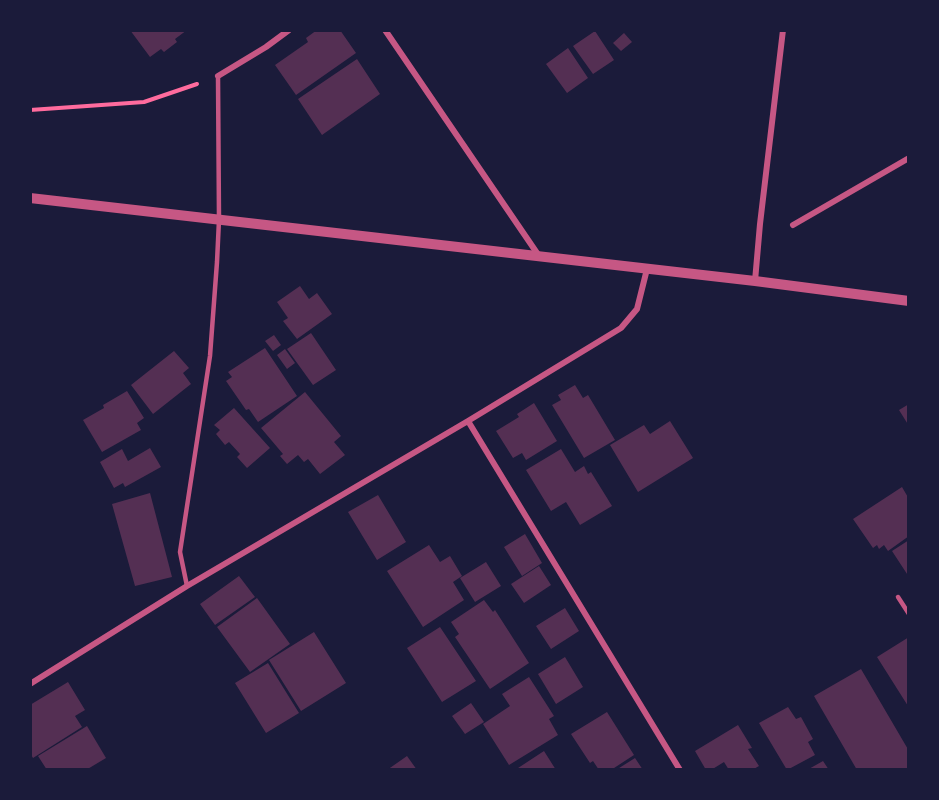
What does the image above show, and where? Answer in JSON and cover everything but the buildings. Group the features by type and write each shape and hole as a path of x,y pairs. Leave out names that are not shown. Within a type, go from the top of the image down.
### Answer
{"street":[{"path":"218,76 290,30"},
{"path":"385,30 539,257"},
{"path":"755,281 783,30"},
{"path":"793,225 909,158"},
{"path":"30,198 755,281 909,301"},
{"path":"30,684 187,586 621,328 637,309 647,269"},
{"path":"468,421 680,770"}],"lane":[{"path":"187,586 180,552 210,356 219,220 218,76"},
{"path":"898,597 909,614"}],"path":[{"path":"30,110 144,102 218,76"}]}
